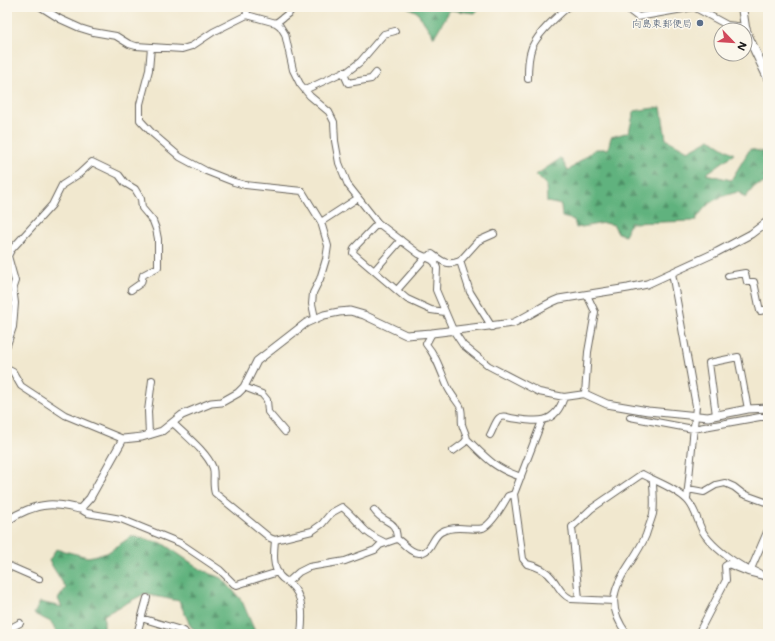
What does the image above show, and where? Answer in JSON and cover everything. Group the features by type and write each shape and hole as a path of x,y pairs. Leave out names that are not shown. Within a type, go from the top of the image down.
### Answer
{"main road":[{"path":"742,7 744,22"},
{"path":"753,45 768,78"}],"street":[{"path":"41,7 60,19 80,28 116,36 129,44 136,46 182,49 192,46 213,32 247,15 276,23 285,34 293,70 300,84 329,112 334,122 335,141 339,163 348,185 378,223 420,254 432,260 437,268 436,290 453,330 464,345 490,366 539,392 564,397 585,394 606,404 648,411 708,417 748,409 768,408"},
{"path":"246,7 247,15"},
{"path":"276,23 290,12 290,7"},
{"path":"528,79 529,59 532,47 548,24 568,7"},
{"path":"625,7 638,17 694,7 722,22"},
{"path":"305,90 343,72 347,72 360,62 384,34 395,31"},
{"path":"151,47 149,70 140,104 140,120 152,133 180,157 206,171 234,182 245,185 302,190 321,222 328,246 320,279 313,293 312,304 315,318"},
{"path":"343,72 348,83 371,78 376,73"},
{"path":"7,345 13,327 15,303 13,287 15,281 8,256 11,250 52,205 62,185 79,174 92,162 119,175 135,190 141,199 142,208 153,221 156,229 158,239 158,267 144,275 141,283 131,290"},
{"path":"321,222 358,198"},
{"path":"7,369 13,372 21,386 65,415 124,439 142,437 162,431 182,415 211,403 222,402 238,393 244,387 257,361 306,323 315,318 350,311 364,315 406,335 513,324 548,303 559,299 647,284 717,252 751,234 768,221"},
{"path":"378,223 354,248 353,253 407,299 430,310 445,312"},
{"path":"397,290 426,257 432,254 446,263 451,264 460,261 478,241 494,234"},
{"path":"374,271 401,240"},
{"path":"460,261 470,292 492,327"},
{"path":"728,276 745,272 747,282 754,282 760,311 768,309"},
{"path":"672,273 696,406 687,499"},
{"path":"585,394 588,352 594,312 587,295"},
{"path":"432,333 426,344 432,351 448,389 462,412 462,424 467,439 490,463 508,473 521,477"},
{"path":"716,416 709,363 738,357 748,409"},
{"path":"149,435 148,411 152,380"},
{"path":"244,387 262,394 267,400 268,412 285,432"},
{"path":"490,435 499,418 503,416 521,420 550,419 555,415 564,397"},
{"path":"630,417 693,429 760,417 768,417"},
{"path":"542,420 514,494 523,559 527,564 536,566 551,577 565,596 572,599 614,601"},
{"path":"173,423 200,450 213,469 212,486 215,493 270,538 274,540 312,531 322,524 331,513 342,507 352,514 371,535 386,543"},
{"path":"80,509 90,498 124,439"},
{"path":"453,451 467,439"},
{"path":"578,599 572,527 591,509 642,474 653,481 665,485 687,499 694,509 704,534 721,553 747,569 748,572"},
{"path":"627,634 618,623 614,601 620,579 645,536 653,513 653,481"},
{"path":"688,488 704,492 716,485 725,483 734,487 743,494 768,503"},
{"path":"288,582 299,572 309,567 345,561 376,550 380,545 397,539 403,542 413,552 419,553 428,550 440,532 451,528 482,528 488,524 508,496 514,494"},
{"path":"7,521 34,508 48,505 80,509 86,513 121,518 180,543 220,570 234,584 238,585 278,572"},
{"path":"374,510 379,518 394,525 397,530 397,539"},
{"path":"765,577 751,569 767,532"},
{"path":"274,540 273,556 280,577 288,582 298,593 302,607 301,634"},
{"path":"698,634 726,580 725,566 728,564 765,577"},
{"path":"7,565 39,579"},
{"path":"137,634 147,598"},
{"path":"141,618 184,631 186,634"},
{"path":"7,630 20,623"}],"green space":[{"path":"407,7 481,7 475,13 450,10 434,37 417,12"},
{"path":"661,107 666,139 688,151 710,139 734,154 706,174 731,180 750,149 768,153 768,182 755,186 745,198 738,192 723,196 713,201 704,209 695,221 630,223 625,236 617,232 614,225 604,223 576,228 574,220 562,217 561,205 547,202 546,185 536,175 561,158 568,171 595,149 608,149 611,137 629,132 634,111"},
{"path":"132,536 162,543 202,570 223,579 242,601 256,634 201,634 191,627 179,601 144,594 104,615 104,634 57,634 51,622 34,614 40,602 62,607 58,599 66,588 49,561 56,549 88,557 107,553"}],"place":[{"name":"向島東郵便局","path":"700,23"}]}
